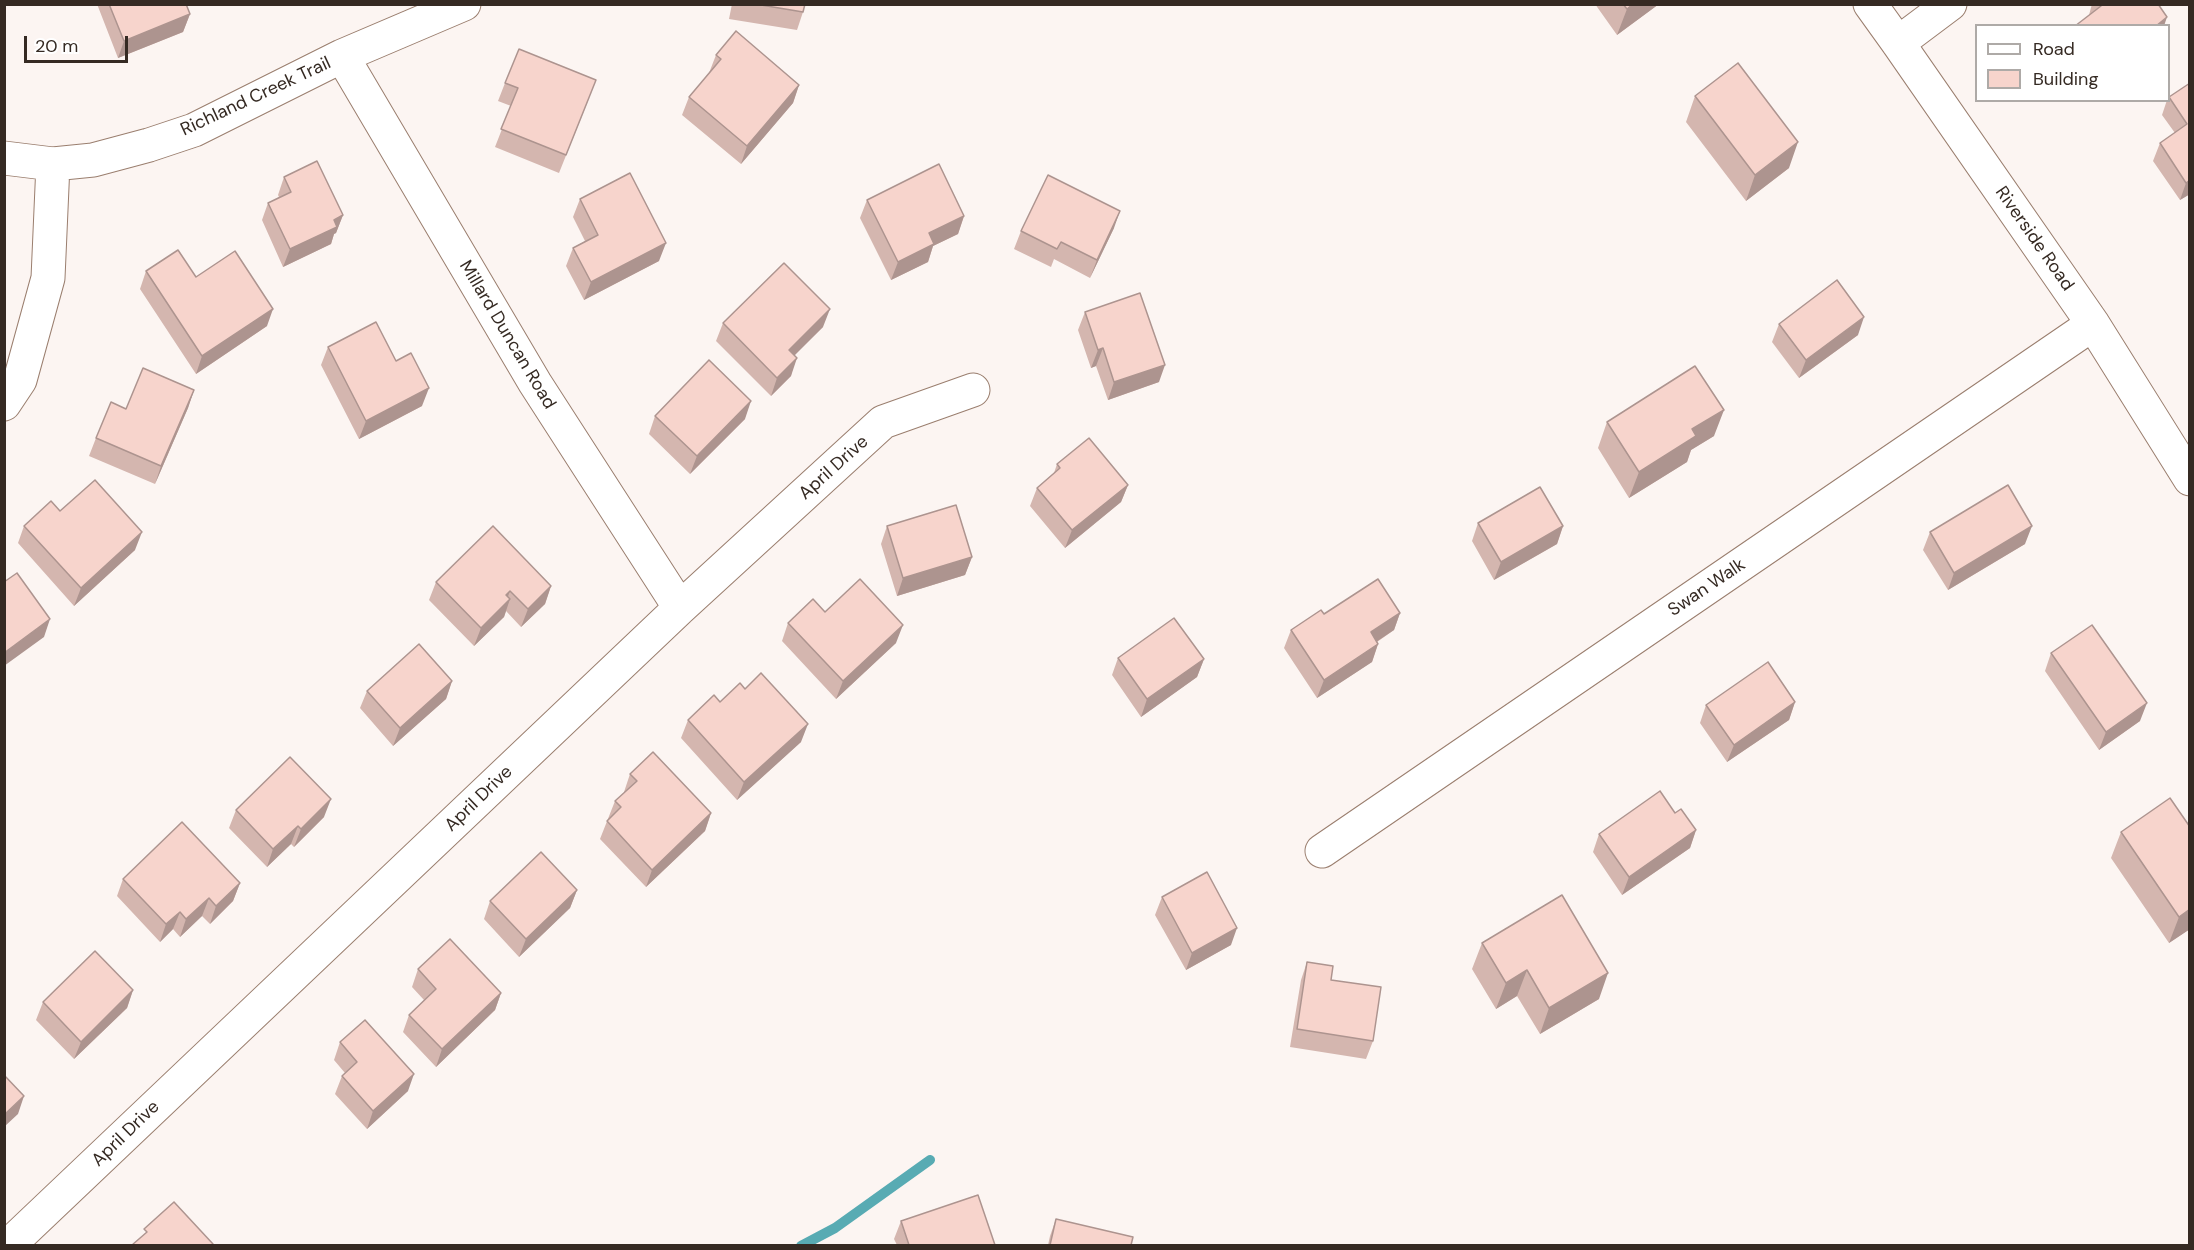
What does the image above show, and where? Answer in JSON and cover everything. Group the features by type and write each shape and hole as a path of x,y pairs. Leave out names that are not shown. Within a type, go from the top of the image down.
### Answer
{"street":[{"name":"Richland Creek Trail","path":"4,158 53,164 93,160 194,130 342,56 464,4"},
{"name":"Riverside Road","path":"1870,4 2093,324 2190,479"},
{"path":"1898,43 1950,4"},
{"name":"Millard Duncan Road","path":"342,56 535,383 680,608"},
{"path":"4,404 20,380 48,278 53,164"},
{"name":"Swan Walk","path":"1322,851 2093,324"},
{"name":"April Drive","path":"8,1245 680,608 883,422 972,390"}],"building":[{"path":"109,4 186,4 190,14 124,41"},
{"path":"755,4 805,4 803,12"},
{"path":"1623,4 1633,4 1627,9"},
{"path":"2100,4 2158,4 2167,17 2158,24 2078,24 2101,6"},
{"path":"736,31 799,85 747,146 689,97 721,59 716,55"},
{"path":"519,49 596,80 566,155 501,129 518,88 505,83"},
{"path":"1738,63 1798,142 1755,175 1695,96"},
{"path":"2190,83 2190,180 2186,183 2160,143 2187,124 2170,96"},
{"path":"317,161 343,215 334,220 337,227 290,249 268,203 291,192 284,177"},
{"path":"939,164 964,216 929,233 934,244 898,262 867,200"},
{"path":"630,173 666,243 591,282 573,248 598,235 580,199"},
{"path":"1048,175 1120,211 1097,260 1061,242 1057,249 1021,231"},
{"path":"178,250 196,277 235,251 273,309 202,356 146,271"},
{"path":"784,263 830,309 789,350 797,358 777,378 723,323"},
{"path":"1837,280 1864,317 1806,360 1779,324"},
{"path":"1140,293 1165,365 1114,382 1103,348 1098,350 1085,312"},
{"path":"376,322 396,361 411,353 429,388 366,421 328,347"},
{"path":"709,360 751,401 697,456 655,416"},
{"path":"1695,366 1724,410 1692,429 1696,436 1639,472 1607,422"},
{"path":"143,368 194,390 161,466 96,438 111,402 126,409"},
{"path":"1089,438 1128,485 1072,530 1037,488 1060,468 1057,464"},
{"path":"95,480 142,532 81,588 24,526 51,501 60,511"},
{"path":"2008,485 2032,526 1954,573 1930,532"},
{"path":"1540,487 1563,526 1501,562 1478,523"},
{"path":"956,505 972,557 903,578 887,526"},
{"path":"493,526 551,586 528,609 510,591 506,595 510,599 481,628 436,582"},
{"path":"17,573 50,619 4,653 4,582"},
{"path":"860,579 903,625 843,681 788,623 813,599 825,612"},
{"path":"1378,579 1400,613 1371,632 1378,644 1324,680 1291,630 1321,610 1324,614"},
{"path":"1174,618 1204,659 1147,699 1118,658"},
{"path":"2092,625 2147,703 2106,732 2051,653"},
{"path":"419,644 452,681 400,728 367,691"},
{"path":"1768,662 1795,702 1734,745 1706,705"},
{"path":"761,673 808,724 744,782 688,720 714,695 720,702 740,683 745,689"},
{"path":"653,752 711,813 652,870 607,821 621,807 615,801 637,781 630,774"},
{"path":"290,757 331,799 301,829 298,826 273,849 236,810"},
{"path":"1660,791 1675,813 1681,809 1696,830 1629,877 1599,834"},
{"path":"2170,798 2190,827 2190,909 2179,917 2121,832"},
{"path":"182,822 240,883 216,906 209,898 186,919 180,912 166,924 123,879"},
{"path":"541,852 577,890 526,939 490,901"},
{"path":"1207,872 1237,928 1192,953 1162,897"},
{"path":"1562,895 1608,973 1549,1008 1527,970 1506,983 1482,943"},
{"path":"450,939 501,993 442,1049 409,1015 436,989 418,969"},
{"path":"95,951 133,990 81,1042 43,1002"},
{"path":"1307,962 1333,966 1331,980 1381,987 1373,1041 1297,1029"},
{"path":"365,1020 414,1074 373,1111 342,1076 357,1062 340,1042"},
{"path":"4,1075 24,1096 4,1115"},
{"path":"978,1195 995,1245 909,1245 901,1221"},
{"path":"174,1202 213,1244 132,1245 147,1232 144,1229"},
{"path":"1056,1219 1133,1237 1131,1245 1050,1245"}],"waterway":[{"path":"801,1246 835,1228 930,1160"}]}
